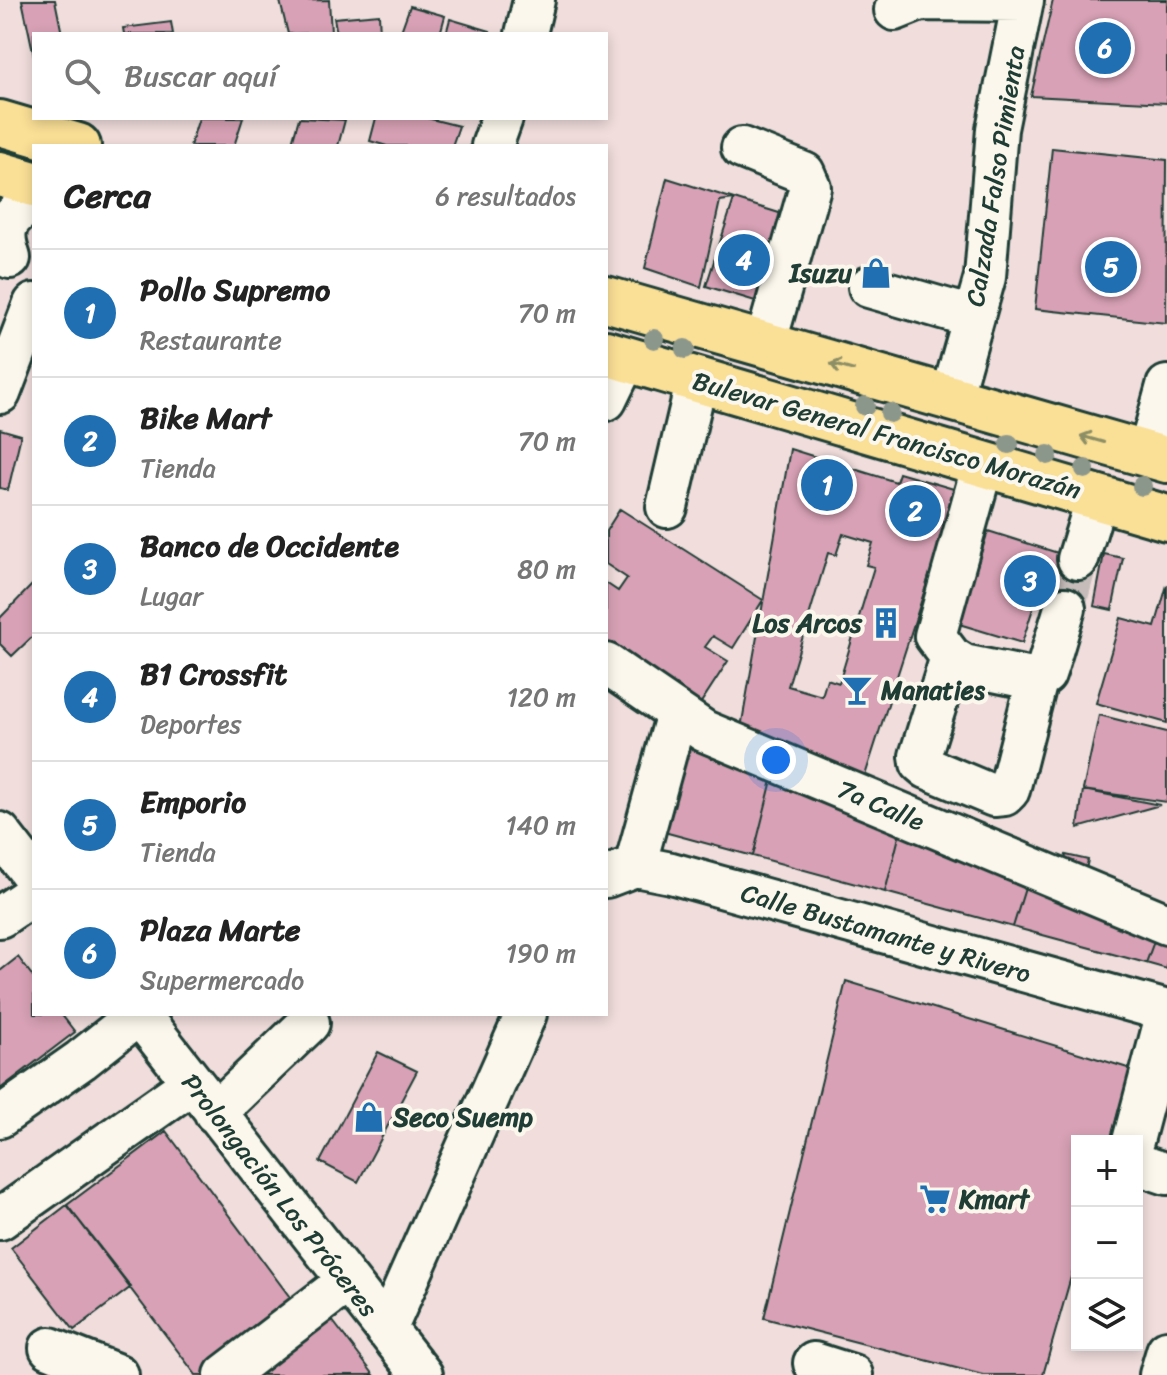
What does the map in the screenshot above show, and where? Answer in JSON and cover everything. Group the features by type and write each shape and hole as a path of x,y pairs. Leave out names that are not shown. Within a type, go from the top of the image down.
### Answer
{"main road":[{"path":"0,123 71,144"},
{"path":"0,174 32,183"},
{"name":"Bulevar General Francisco Morazán","path":"608,300 1158,458"},
{"name":"Bulevar General Francisco Morazán","path":"616,356 1167,518"}],"street":[{"path":"526,32 534,0"},
{"path":"895,10 920,0 1023,0"},
{"name":"Calzada Falso Pimienta","path":"951,398 985,277 997,129 1023,0"},
{"path":"493,144 501,120"},
{"path":"742,148 804,173 810,187 765,345"},
{"path":"15,261 3,239 8,222 32,204"},
{"path":"869,287 973,317"},
{"path":"0,393 32,309"},
{"path":"608,391 616,356"},
{"path":"667,507 697,379"},
{"path":"1158,458 1167,386"},
{"path":"983,464 935,636 951,657 964,665 1037,680"},
{"path":"1078,559 1097,497"},
{"path":"951,657 920,756 921,763 994,796 1004,795 1009,790 1037,680 1045,674 1065,608"},
{"name":"7a Calle","path":"608,665 704,731 1167,924"},
{"path":"621,871 677,713"},
{"path":"0,833 32,874"},
{"name":"Calle Bustamante y Rivero","path":"621,871 671,873 1167,1012"},
{"path":"0,917 32,895"},
{"path":"1135,1135 1167,1012"},
{"path":"386,1330 525,1016"},
{"path":"0,1117 149,1017"},
{"name":"Prolongación Los Próceres","path":"149,1017 203,1098 422,1375"},
{"path":"0,1219 203,1098 309,1023"},
{"path":"1143,1166 1167,1174"},
{"path":"225,1375 348,1281"},
{"path":"50,1348 118,1375"},
{"path":"1160,1375 1167,1351"},
{"path":"814,1363 852,1375"}],"building":[{"path":"22,0 55,0 62,32 32,32 32,47"},
{"path":"329,0 331,32 288,32 280,1"},
{"path":"1053,0 1167,0 1167,103 1031,96"},
{"path":"410,6 445,16 441,32 401,32"},
{"path":"379,14 380,32 337,32 334,18"},
{"path":"450,19 490,31 490,32 447,32"},
{"path":"171,22 173,32 124,32 123,28"},
{"path":"198,120 242,120 235,144 191,144"},
{"path":"298,120 345,120 339,144 292,144"},
{"path":"375,120 435,120 459,126 453,144 380,144 370,141"},
{"path":"1052,148 1167,160 1166,323 1035,309"},
{"path":"667,178 734,199 720,201 701,287 645,268"},
{"path":"734,199 792,217 765,304 706,286"},
{"path":"0,429 21,435 8,490 0,488"},
{"name":"Los Arcos","path":"790,449 896,482 899,473 957,490 861,788 739,739","holes":["843,534 873,543 866,565 874,567 839,683 827,679 822,696 788,686 828,553 836,555"]},
{"path":"620,509 763,600 733,648 713,636 705,647 728,661 700,704 608,645 608,584 618,591 627,578 608,565 608,528"},
{"path":"988,531 1093,564 1078,612 1036,599 1022,643 959,624"},
{"path":"1104,554 1123,558 1112,610 1094,606"},
{"path":"32,585 32,637 12,656 0,644 0,618"},
{"path":"1167,585 1167,723 1096,703 1121,618 1155,627"},
{"path":"1099,715 1167,732 1167,802 1083,790"},
{"path":"674,739 775,768 753,856 653,829"},
{"path":"775,768 903,821 885,892 753,856"},
{"path":"1083,790 1160,805 1078,828"},
{"path":"903,821 1030,872 1013,927 885,892"},
{"path":"1066,855 1088,860 1083,883 1061,879"},
{"path":"1030,872 1160,925 1146,963 1013,927"},
{"path":"1160,925 1167,928 1167,969 1146,963"},
{"path":"18,957 32,975 32,1016 63,1016 75,1032 0,1089 0,971"},
{"name":"Kmart","path":"846,981 1131,1069 1112,1135 1071,1135 1071,1277 1043,1375 983,1375 764,1318"},
{"name":"Seco Suemp","path":"378,1052 417,1071 358,1182 320,1162"},
{"path":"166,1131 301,1312 215,1375 196,1375 67,1205"},
{"path":"67,1205 131,1287 74,1330 11,1248"},
{"path":"326,1312 374,1375 243,1375"}],"tunnel":[{"path":"1065,608 1078,559"}],"place":[{"name":"Plaza Marte","path":"1105,48"},
{"name":"B1 Crossfit","path":"744,260"},
{"name":"Emporio","path":"1111,267"},
{"name":"Isuzu","path":"876,273"},
{"name":"Pollo Supremo","path":"827,485"},
{"name":"Bike Mart","path":"915,511"},
{"name":"Banco de Occidente","path":"1030,581"},
{"name":"Los Arcos","path":"886,623"},
{"name":"Manaties","path":"857,690"},
{"name":"Seco Suemp","path":"369,1117"},
{"name":"Kmart","path":"935,1199"}]}
